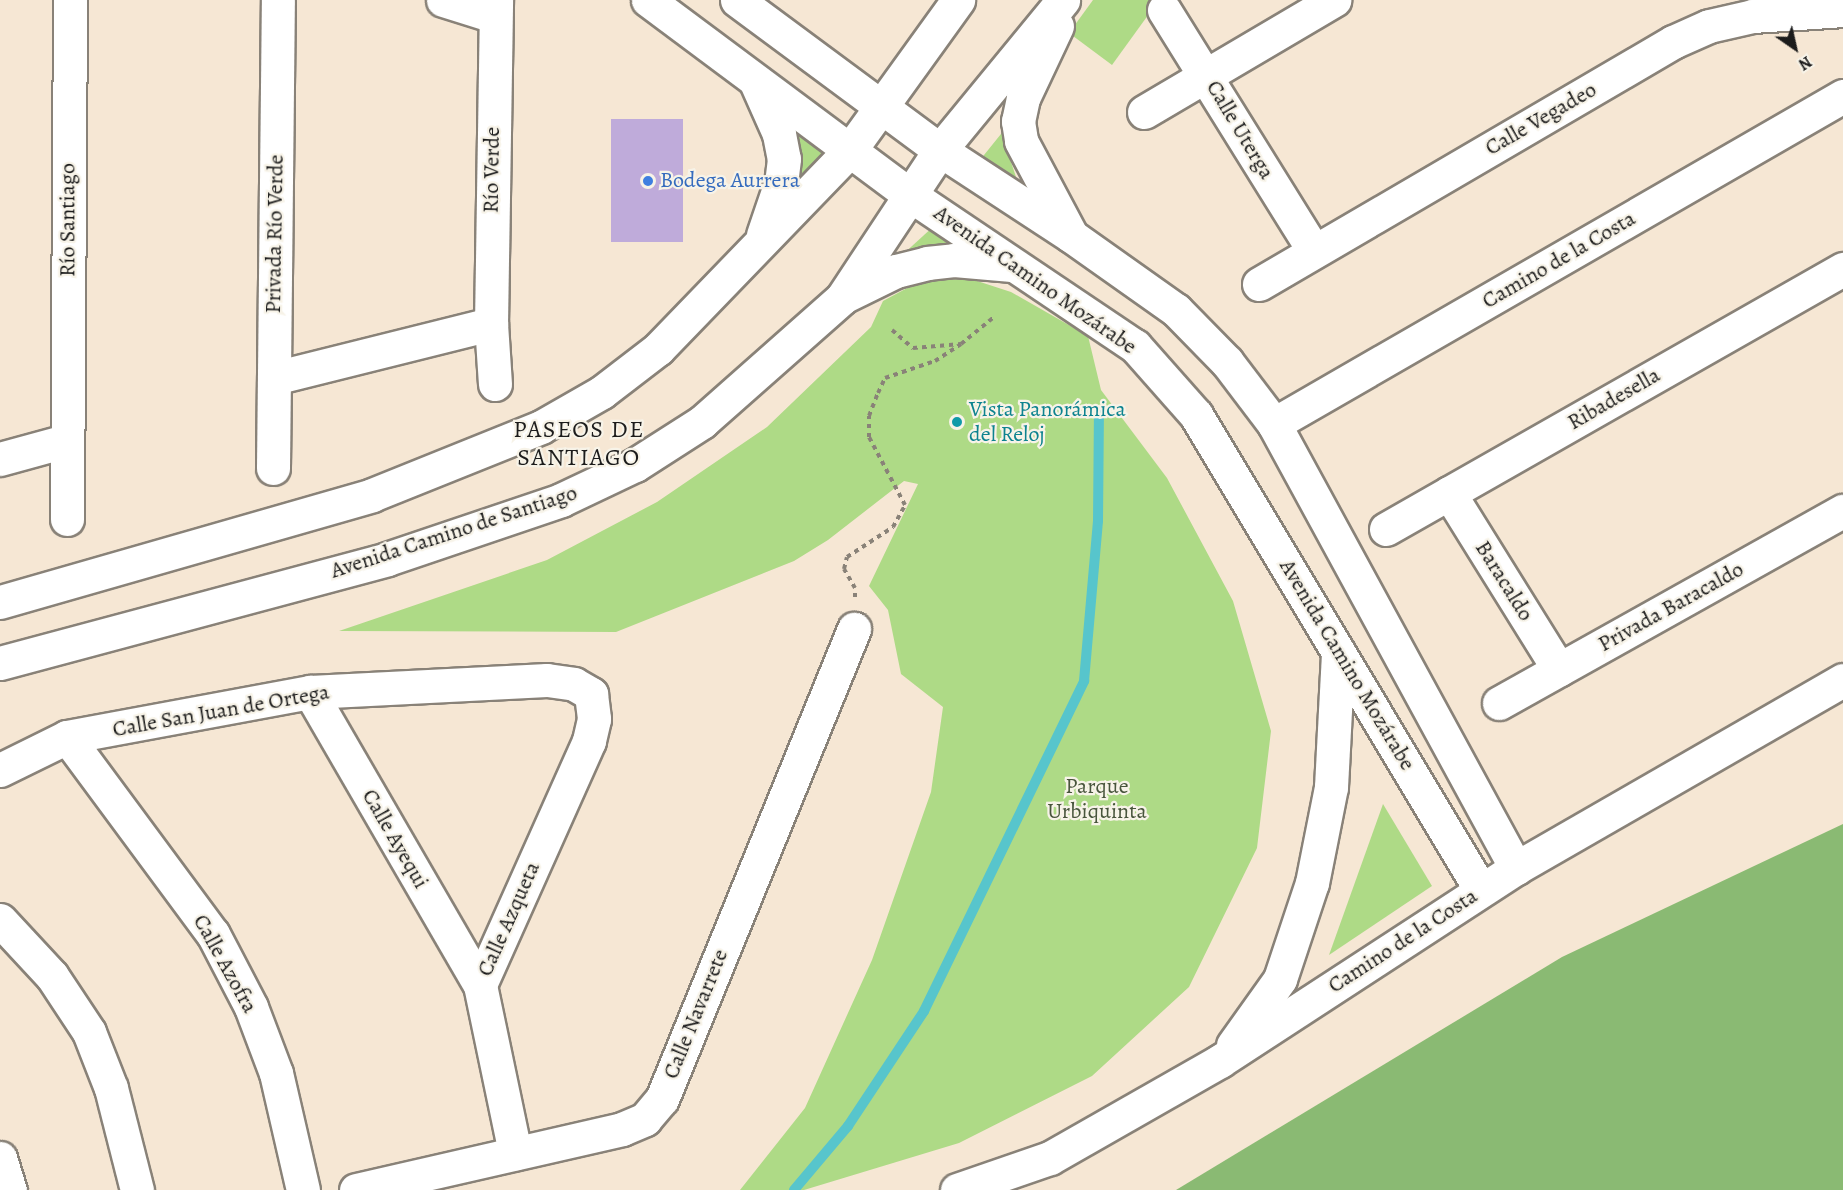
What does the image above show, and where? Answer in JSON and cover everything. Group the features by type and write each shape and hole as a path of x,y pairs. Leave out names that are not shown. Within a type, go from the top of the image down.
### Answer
{"street":[{"name":"Río Santiago","path":"67,519 70,0"},
{"name":"Privada Río Verde","path":"273,468 278,0"},
{"name":"Río Verde","path":"443,0 495,8 491,324 495,384"},
{"name":"Avenida Camino Mozárabe","path":"648,0 910,195 1135,346 1196,415 1481,890"},
{"name":"Avenida Camino Mozárabe","path":"737,0 940,150 1070,235 1176,310 1227,362 1274,424 1516,868"},
{"path":"0,602 372,495 541,427 603,392 658,349 850,150 958,0"},
{"name":"Avenida Camino de Santiago","path":"0,663 387,559 561,500 635,465 702,422 842,298 940,150 1063,0"},
{"path":"1069,0 1023,98 1018,121 1021,141 1070,235"},
{"path":"1144,111 1208,76 1334,0"},
{"name":"Calle Uterga","path":"1164,10 1208,76 1314,251"},
{"name":"Calle Vegadeo","path":"1259,284 1682,38 1709,26 1753,16 1843,10"},
{"path":"755,80 779,134 784,159 781,182 760,243"},
{"name":"Camino de la Costa","path":"1274,424 1843,96"},
{"path":"842,298 896,271 927,263 954,260 1015,265"},
{"name":"Ribadesella","path":"1386,529 1843,269"},
{"path":"274,378 491,324"},
{"path":"0,459 66,441"},
{"name":"Baracaldo","path":"1449,493 1559,670"},
{"name":"Privada Baracaldo","path":"1500,703 1843,511"},
{"name":"Calle Navarrete","path":"356,1190 622,1129 645,1119 662,1099 854,629"},
{"path":"1220,1061 1280,980 1312,883 1331,787 1338,652"},
{"name":"Calle San Juan de Ortega","path":"0,770 67,737 310,692 547,680 574,684 591,694"},
{"name":"Camino de la Costa","path":"957,1190 1050,1158 1220,1061 1516,868 1843,680"},
{"name":"Calle Ayequi","path":"310,692 480,985"},
{"name":"Calle Azqueta","path":"515,1153 480,985 589,741 594,719 591,694"},
{"name":"Calle Azofra","path":"67,737 213,933 250,1007 276,1073 303,1190"},
{"path":"0,920 52,976 89,1032 111,1088 137,1190"},
{"path":"0,1158 10,1190"}],"path":[{"path":"854,629 855,588 844,569 846,556 893,527 904,505 869,437 869,416 878,393 885,378 935,361 961,344 994,316"},
{"path":"892,330 913,348 961,344"}],"green space":[{"path":"1093,0 1159,0 1112,65 1069,33"},
{"path":"798,128 831,149 791,194 792,170"},
{"path":"1005,129 1008,153 1017,180 980,160"},
{"path":"935,225 965,243 900,257"},
{"name":"Parque Urbiquinta","path":"971,279 1011,292 1088,336 1101,390 1167,478 1233,601 1271,731 1257,848 1189,987 1092,1076 959,1143 804,1190 740,1190 805,1108 872,960 931,792 943,707 901,674 888,610 869,586 918,484 904,481 828,540 794,561 616,632 339,631 547,560 657,502 767,427 871,327 883,301 922,280"},
{"path":"1383,804 1432,886 1329,955"},
{"path":"1843,824 1843,1190 1176,1190 1562,957"}],"building":[{"name":"Bodega Aurrera","path":"611,119 683,119 683,242 611,242"}],"waterway":[{"path":"794,1190 848,1126 924,1011 1084,681 1098,521 1099,412"}],"place":[{"name":"Bodega Aurrera","path":"648,181"},
{"name":"Vista Panorámica del Reloj","path":"957,422"}],"district":[{"name":"PASEOS DE SANTIAGO","path":"579,444"}]}
